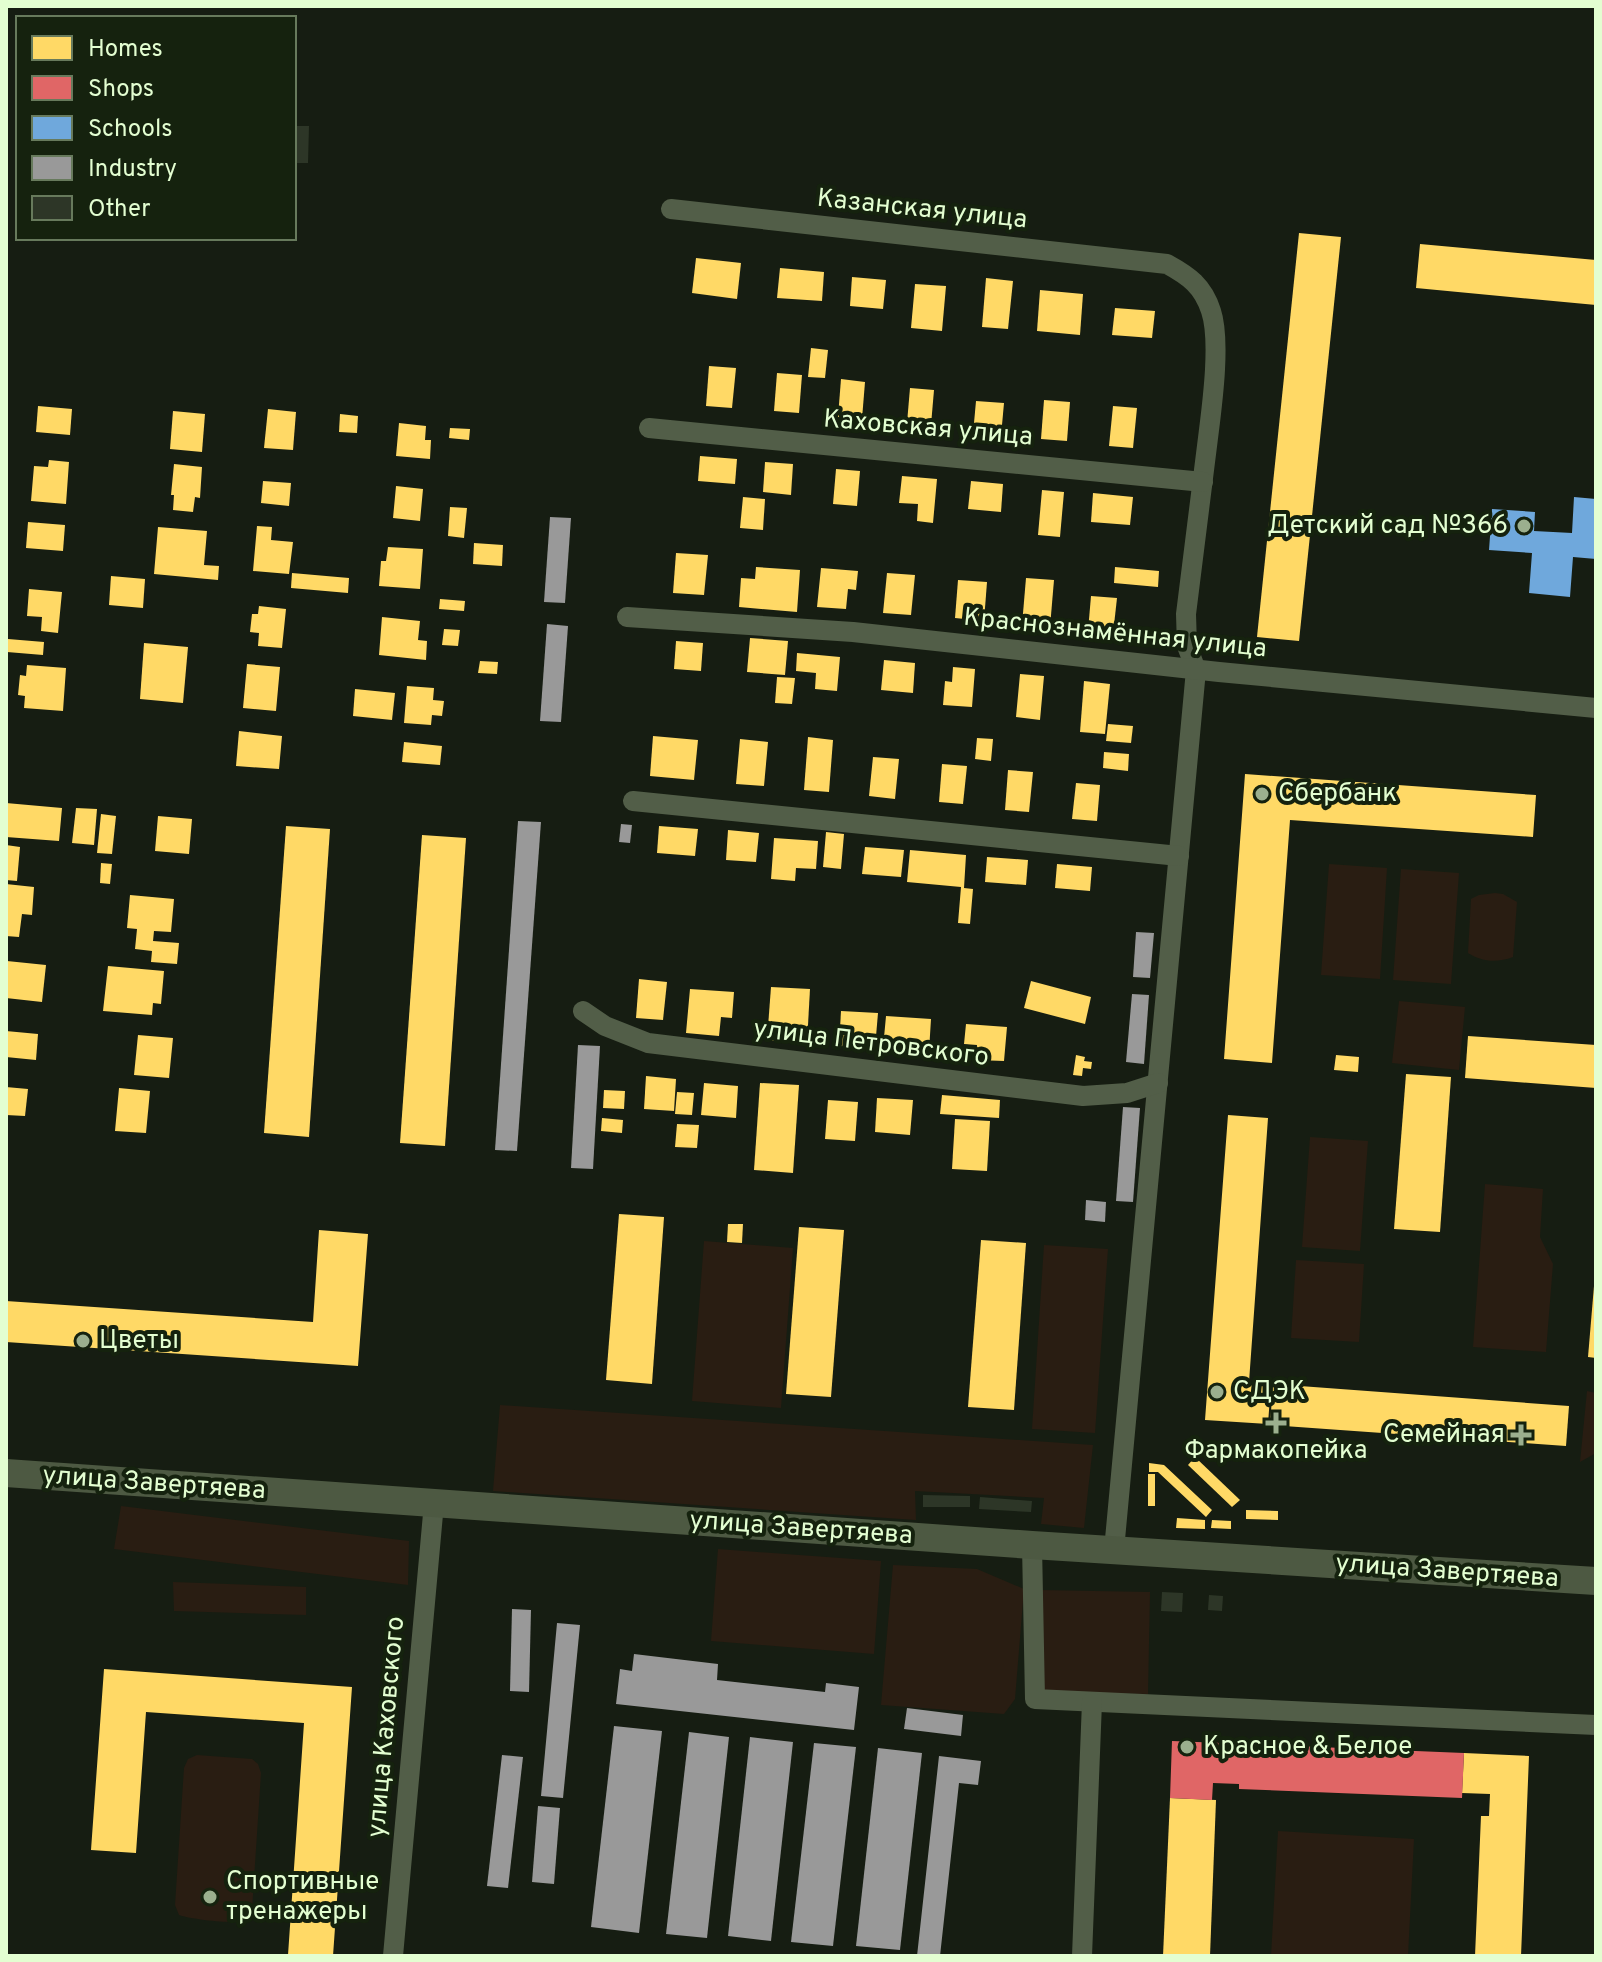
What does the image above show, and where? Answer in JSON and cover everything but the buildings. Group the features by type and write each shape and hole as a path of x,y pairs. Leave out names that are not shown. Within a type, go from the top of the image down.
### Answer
{"main road":[{"name":"улица Завертяева","path":"6,1473 1596,1581"}],"street":[{"name":"Казанская улица","path":"671,209 1167,264 1190,277 1206,297 1213,315 1213,394 1203,482"},
{"name":"Каховская улица","path":"649,428 1203,482"},
{"path":"1114,1550 1196,670 1187,646 1186,614 1203,482"},
{"name":"Краснознамённая улица","path":"627,617 853,632 1196,670 1596,708"},
{"path":"633,801 1179,856"},
{"name":"улица Петровского","path":"583,1011 605,1026 648,1043 1083,1096 1127,1093 1158,1083"},
{"name":"улица Каховского","path":"393,1956 434,1503"},
{"path":"1032,1545 1035,1699 1596,1723"},
{"path":"1082,1956 1092,1702"}],"shaded area":[{"path":"1329,864 1387,868 1380,979 1321,975"},
{"path":"1401,869 1459,873 1451,984 1393,980"},
{"path":"1495,893 1517,902 1513,957 1490,961 1468,953 1471,899"},
{"path":"1399,1001 1465,1007 1459,1070 1392,1063"},
{"path":"1310,1137 1368,1141 1360,1251 1302,1247"},
{"path":"1485,1184 1543,1189 1540,1237 1553,1264 1546,1352 1473,1347"},
{"path":"704,1241 793,1248 781,1408 692,1401"},
{"path":"1044,1245 1108,1249 1095,1433 1032,1429"},
{"path":"1296,1260 1364,1264 1359,1342 1291,1338"},
{"path":"1587,1391 1596,1393 1596,1453 1580,1462"},
{"path":"500,1405 1093,1445 1084,1528 1041,1524 1044,1498 915,1491 916,1520 493,1491"},
{"path":"121,1506 409,1541 408,1585 114,1549"},
{"path":"718,1549 881,1561 874,1654 711,1641"},
{"path":"893,1565 977,1569 1024,1589 1015,1699 1004,1714 881,1705"},
{"path":"173,1582 306,1587 306,1615 174,1611"},
{"path":"1039,1590 1150,1592 1148,1694 1037,1692"},
{"path":"197,1755 252,1759 261,1773 252,1910 240,1921 179,1915 175,1905 184,1768 188,1759"},
{"path":"1278,1831 1414,1839 1408,1956 1271,1956"}],"place":[{"name":"Детский сад №366","path":"1524,526"},
{"name":"Сбербанк","path":"1262,794"},
{"name":"Цветы","path":"83,1341"},
{"name":"СДЭК","path":"1217,1392"},
{"name":"Фармакопейка","path":"1276,1423"},
{"name":"Семейная","path":"1521,1435"},
{"name":"Красное & Белое","path":"1187,1747"},
{"name":"Спортивные тренажеры","path":"210,1897"}]}
